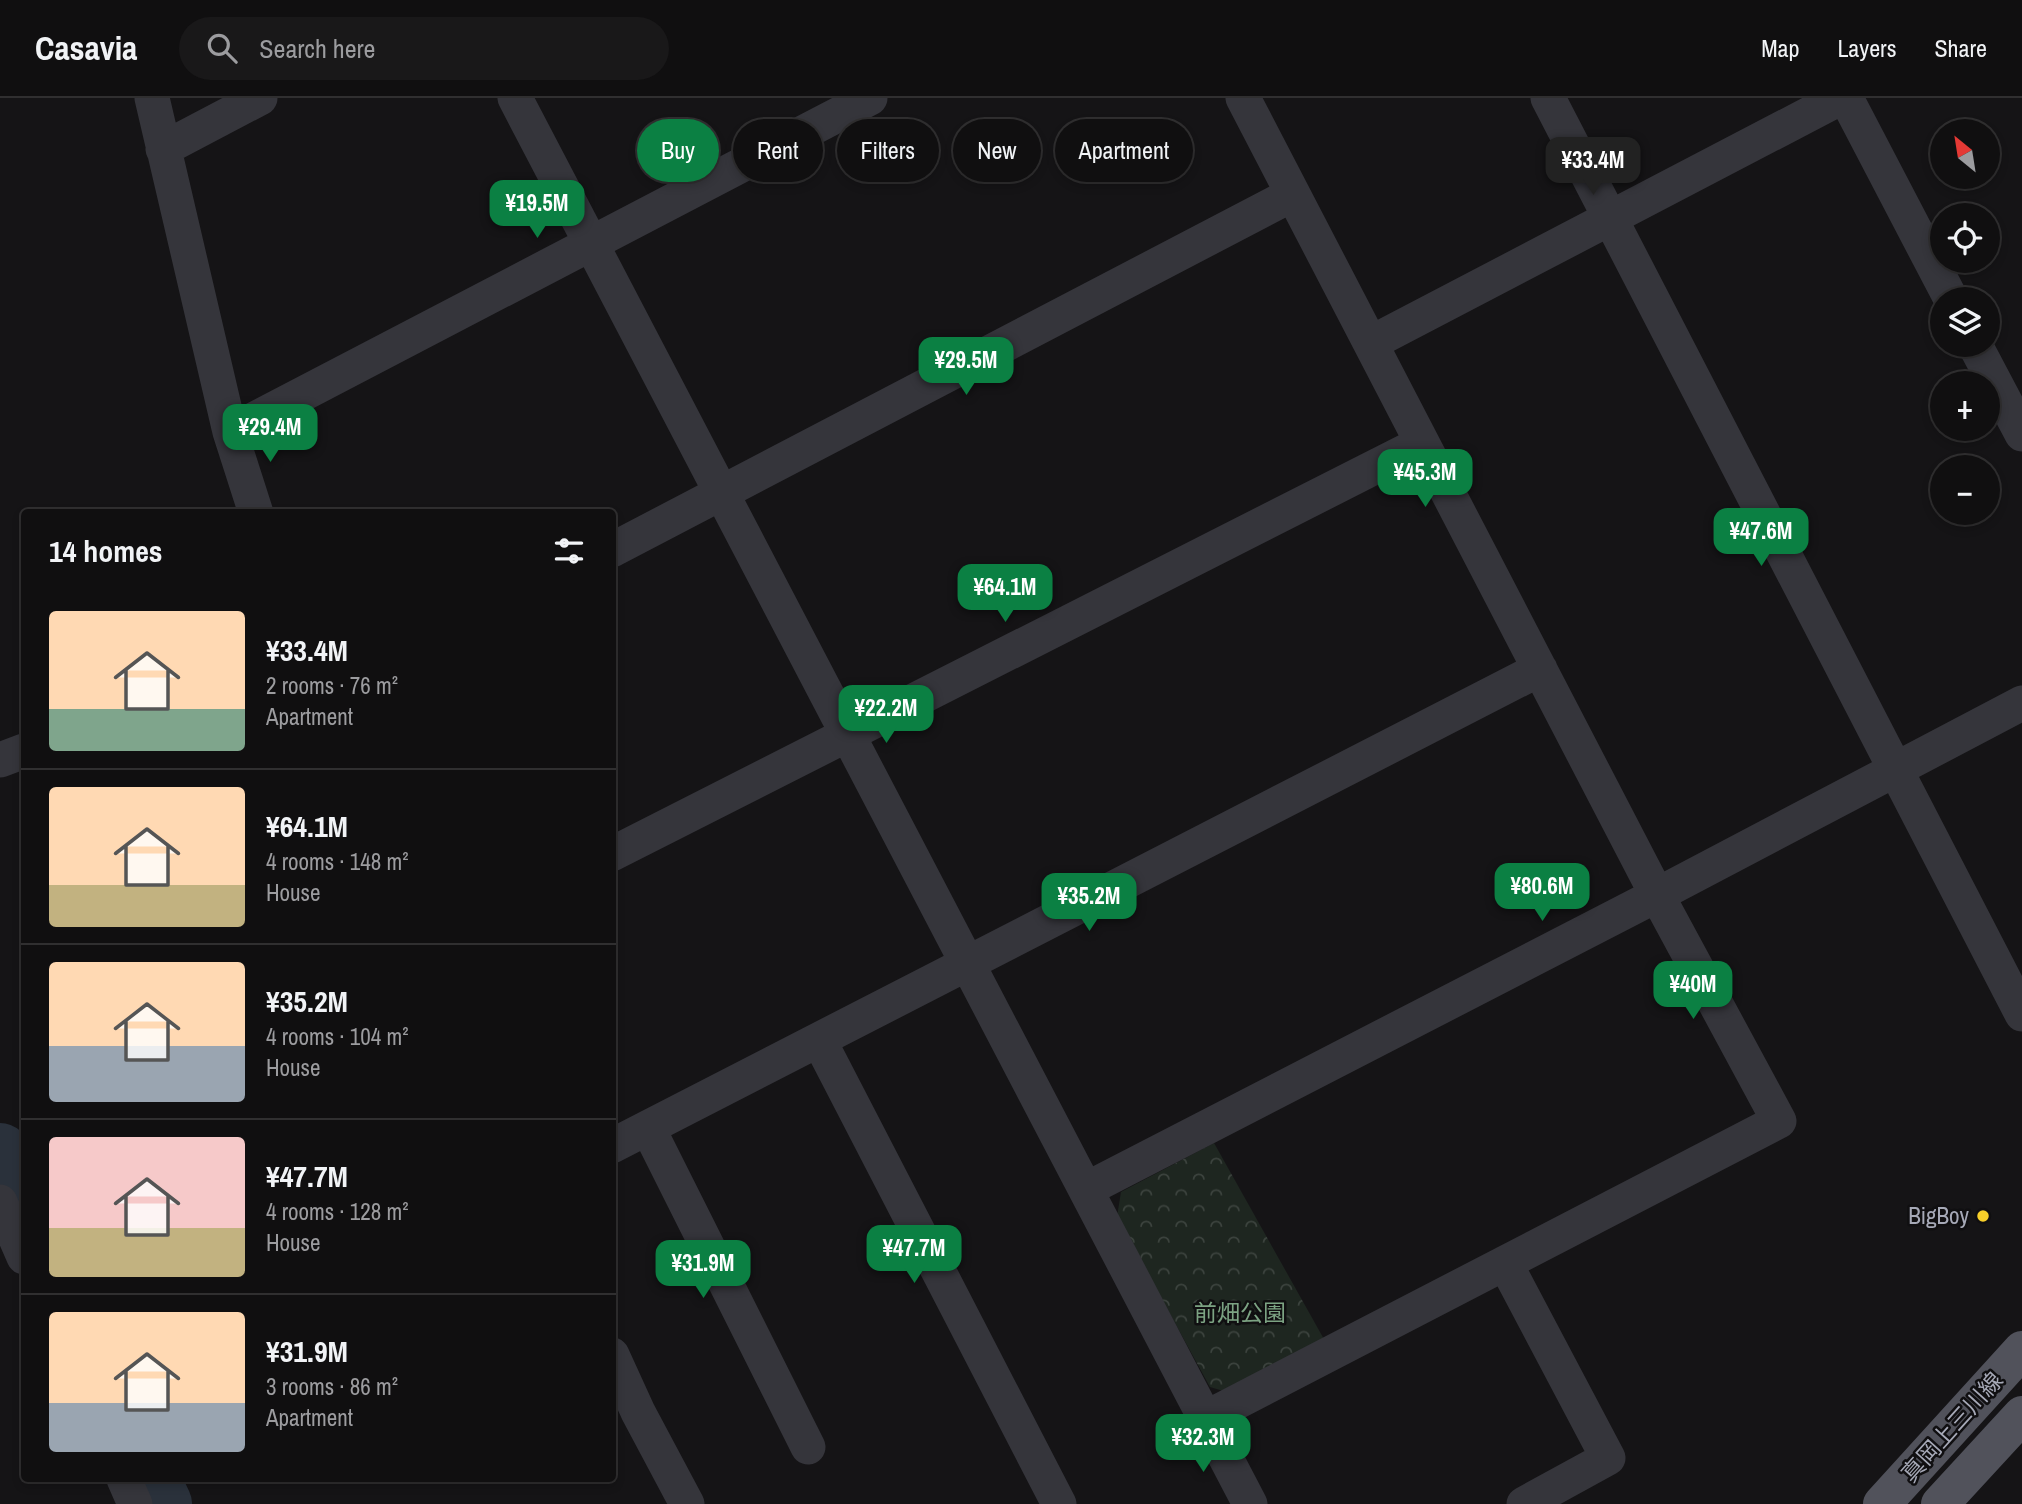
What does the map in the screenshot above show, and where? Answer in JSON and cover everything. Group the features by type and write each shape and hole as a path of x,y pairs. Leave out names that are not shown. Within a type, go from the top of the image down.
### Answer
{"main road":[{"name":"真岡上三川線","path":"1882,1504 2022,1350"},
{"name":"真岡上三川線","path":"1940,1504 2022,1415"}],"street":[{"path":"152,98 230,432 255,509"},
{"path":"163,149 260,98"},
{"path":"515,98 1250,1504"},
{"path":"230,432 870,98"},
{"path":"1206,1418 1779,1121 1657,895 1243,98"},
{"path":"1548,98 2022,1014"},
{"path":"1371,343 1840,98"},
{"path":"1846,98 1945,287"},
{"path":"616,548 1293,194"},
{"path":"1981,357 2022,434"},
{"path":"616,852 1422,443"},
{"path":"616,1144 1540,669"},
{"path":"1087,1189 2022,703"},
{"path":"0,760 21,752"},
{"path":"819,1040 1059,1504"},
{"path":"648,1128 808,1447"},
{"path":"0,1202 21,1249"},
{"path":"1505,1263 1608,1458 1524,1504"},
{"path":"616,1364 638,1412 687,1504"},
{"path":"125,1482 135,1504"}],"green space":[{"name":"前畑公園","path":"1214,1143 1325,1341 1227,1392 1210,1387 1117,1217 1121,1192"}],"waterway":[{"path":"0,1153 21,1199"},
{"path":"151,1482 162,1504"}],"place":[{"name":"BigBoy","path":"1983,1216"}]}
